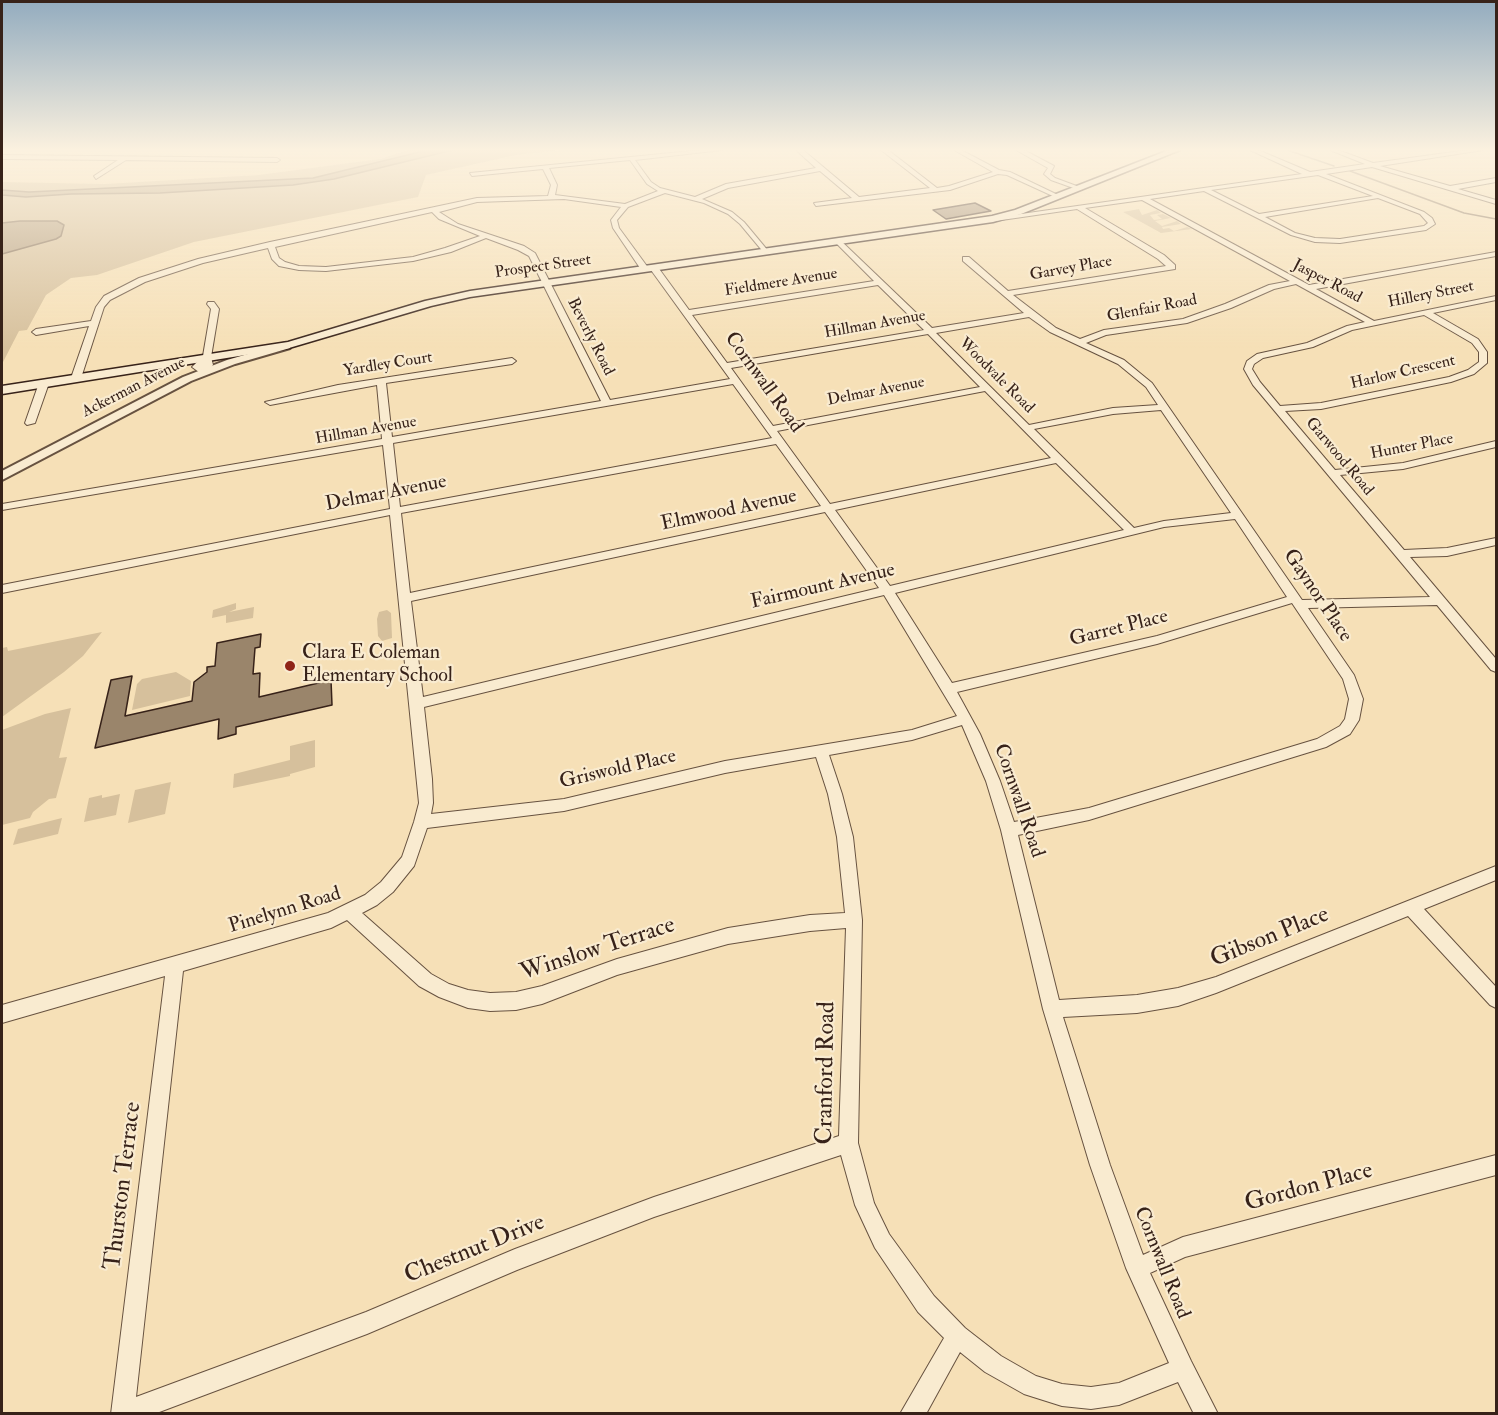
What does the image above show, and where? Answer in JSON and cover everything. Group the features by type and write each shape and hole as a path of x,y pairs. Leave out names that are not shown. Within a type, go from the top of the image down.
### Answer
{"main road":[{"path":"993,219 1001,216"},
{"name":"Prospect Street","path":"2,390 289,345 438,300 993,219"},
{"name":"Prospect Street","path":"160,365 202,372"}],"street":[{"path":"76,378 103,303 130,285 201,261 403,216"},
{"name":"Beverly Road","path":"439,216 483,237 528,251 536,259 607,404"},
{"name":"Cornwall Road","path":"616,216 614,224 687,313 888,592 950,689 965,719 993,781 1009,830 1052,1009 1100,1165 1137,1268 1183,1369 1207,1413"},
{"path":"733,216 765,252"},
{"name":"Prospect Street","path":"993,219 1014,216"},
{"name":"Garvey Place","path":"1007,294 1172,267 1161,257 1093,216"},
{"name":"Jasper Road","path":"1176,216 1371,322"},
{"path":"1258,216 1293,234 1323,241 1340,241 1426,228 1432,224 1426,216"},
{"path":"270,244 276,259 282,264 299,268 326,269 413,259 448,250 483,237"},
{"name":"Woodvale Road","path":"839,241 1132,532"},
{"path":"1308,288 1497,254"},
{"name":"Gaynor Place","path":"966,259 1030,314 1053,330 1131,368 1149,384 1354,688 1356,710 1345,730 1321,743 1089,814 1009,830"},
{"name":"Fieldmere Avenue","path":"687,313 880,282"},
{"name":"Glenfair Road","path":"1080,342 1104,333 1184,321 1228,306 1272,286 1297,282"},
{"name":"Hillery Street","path":"1371,322 1496,299"},
{"path":"202,372 209,365 207,357 215,309 211,304"},
{"name":"Harlow Crescent","path":"1278,409 1322,406 1451,380 1471,372 1483,363 1484,352 1475,341 1424,312"},
{"name":"Hillman Avenue","path":"725,366 1030,314"},
{"name":"Garwood Road","path":"1371,322 1310,345 1260,356 1250,363 1250,375 1494,661"},
{"path":"36,332 94,323"},
{"name":"Ackerman Avenue","path":"2,476 202,372 289,345"},
{"name":"Yardley Court","path":"270,402 512,361"},
{"name":"Hillman Avenue","path":"2,507 736,381"},
{"name":"Pinelynn Road","path":"2,1014 350,913 371,900 399,874 408,861 422,822 426,803 425,779 381,382"},
{"path":"30,423 44,383"},
{"name":"Delmar Avenue","path":"2,589 775,435 987,388"},
{"path":"1027,428 1113,411 1165,407"},
{"name":"Hunter Place","path":"1332,473 1403,466 1497,444"},
{"name":"Elmwood Avenue","path":"406,598 1059,459"},
{"name":"Fairmount Avenue","path":"417,705 1132,532 1188,520 1239,515"},
{"path":"1402,554 1447,552 1497,541"},
{"name":"Garret Place","path":"950,689 1167,638 1297,601 1372,603 1441,601"},
{"path":"821,751 912,735 965,719"},
{"name":"Griswold Place","path":"422,822 564,806 725,767 821,751"},
{"name":"Cranford Road","path":"821,751 835,794 844,837 854,920 848,1143 866,1205 882,1241 926,1304 957,1336 993,1364 1032,1386 1062,1395 1091,1398 1119,1394 1183,1369"},
{"name":"Gibson Place","path":"1052,1009 1137,1004 1216,986 1497,873"},
{"path":"1411,907 1497,999"},
{"name":"Winslow Terrace","path":"350,913 425,980 445,991 468,999 490,1002 516,1001 543,995 617,967 728,936 810,923 854,920"},
{"name":"Thurston Terrace","path":"124,1413 176,964"},
{"name":"Chestnut Drive","path":"124,1413 367,1323 515,1260 654,1207 848,1143"},
{"name":"Gordon Place","path":"1137,1268 1183,1247 1497,1165"},
{"path":"911,1413 921,1401 957,1336"}],"shaded area":[{"path":"2,216 323,216 194,242 97,275 71,278 46,295 27,330 19,331 2,364"},
{"path":"1130,216 1151,216 1154,220 1162,219 1158,216 1167,216 1171,218 1155,221 1162,226 1177,221 1181,224 1162,227 1163,229 1169,228 1174,231 1187,227 1192,229 1161,233"},
{"path":"57,221 64,225 61,236 56,239 2,254 2,223"},
{"path":"236,603 236,609 229,612 254,607 253,618 226,623 226,615 212,618 213,610"},
{"path":"387,610 391,613 392,638 382,641 378,636 377,619 379,612"},
{"path":"102,632 83,656 2,717 2,648 7,647 8,651"},
{"path":"176,672 191,681 190,696 132,710 137,684 142,679"},
{"path":"71,708 59,758 67,757 56,798 49,799 33,812 30,818 2,825 2,730 45,714"},
{"path":"315,740 315,767 290,774 290,776 233,788 234,774 290,760 290,746"},
{"path":"171,782 165,814 128,823 135,790"},
{"path":"120,794 116,815 84,822 89,798"},
{"path":"62,818 58,834 13,845 18,829"}],"building":[{"path":"942,216 963,216 946,219"},
{"path":"261,634 260,647 255,648 253,674 260,673 259,697 331,680 332,705 236,727 236,734 218,739 219,719 95,748 111,680 132,676 125,716 192,701 194,682 207,672 207,667 215,666 217,643"}],"waterway":[{"path":"1480,216 1496,219"}],"place":[{"name":"Clara E Coleman Elementary School","path":"290,666"}]}
